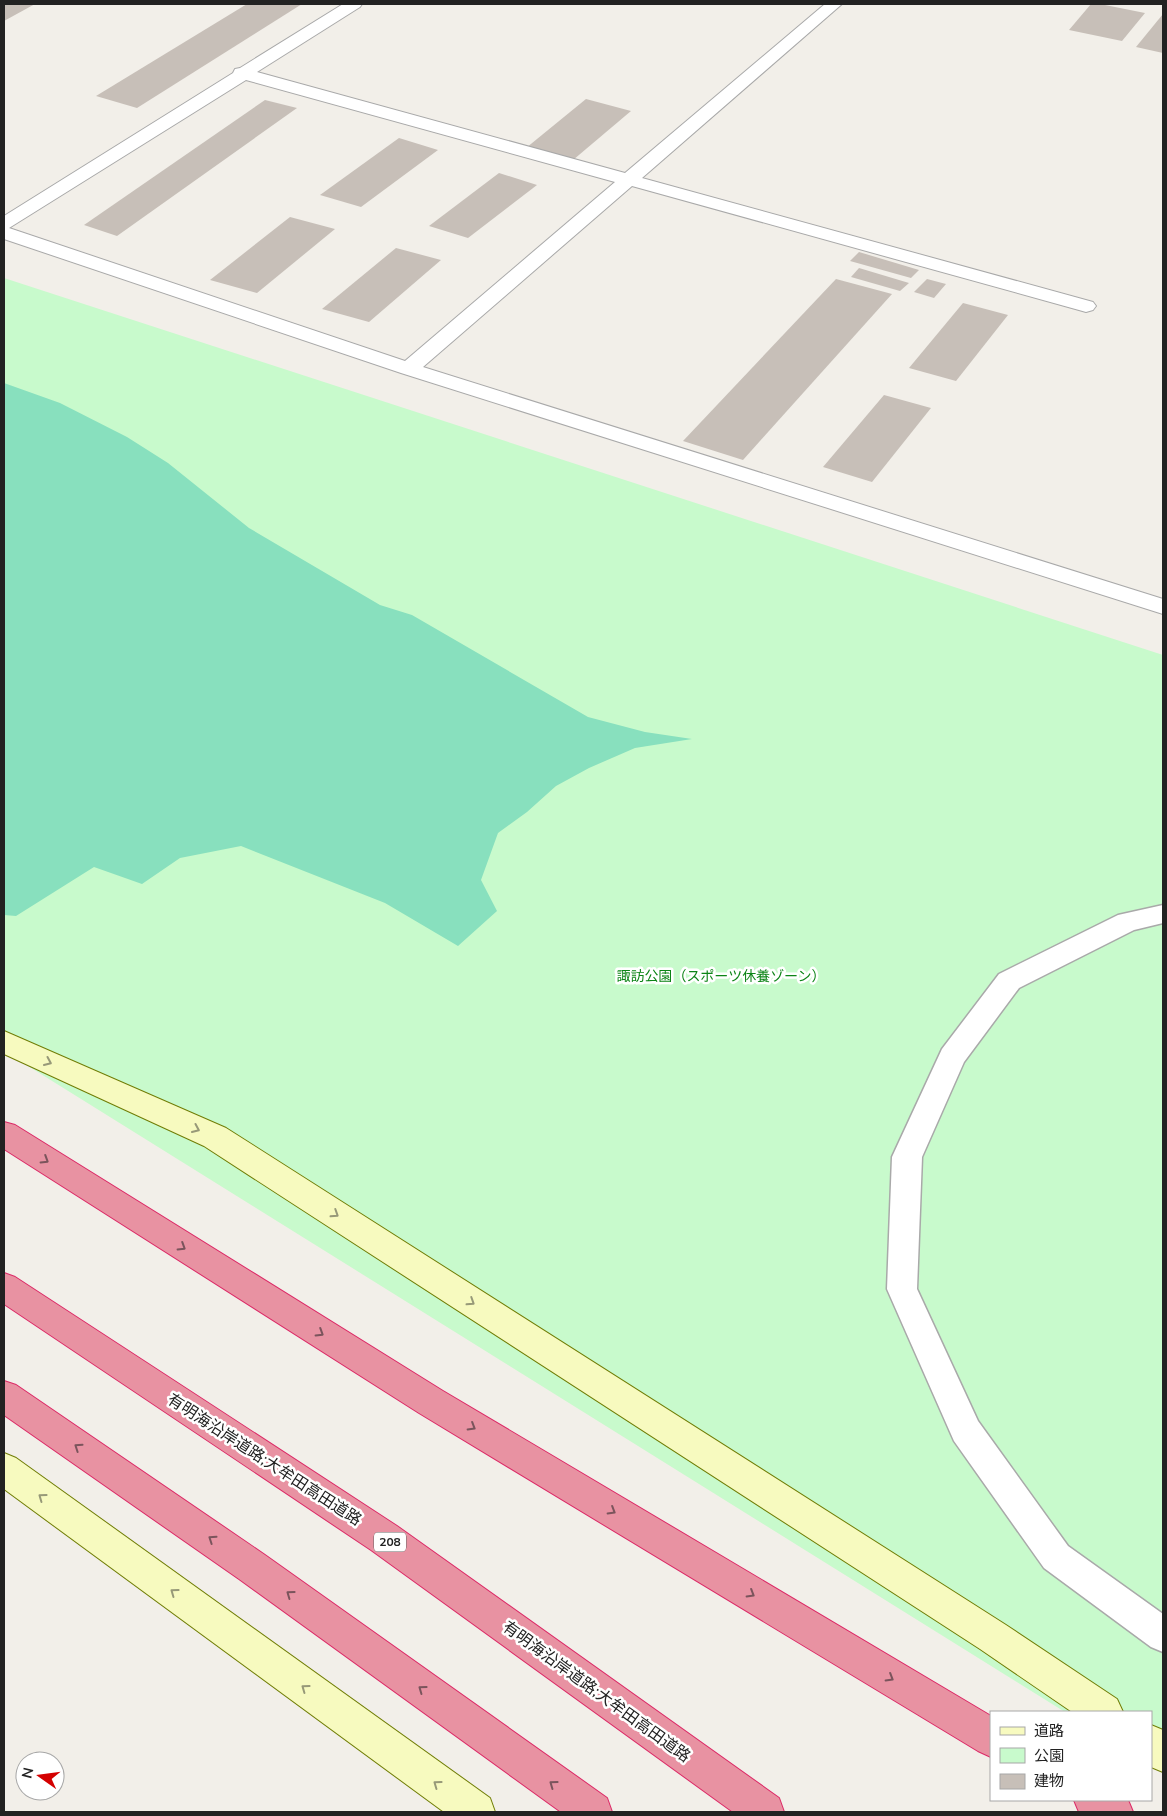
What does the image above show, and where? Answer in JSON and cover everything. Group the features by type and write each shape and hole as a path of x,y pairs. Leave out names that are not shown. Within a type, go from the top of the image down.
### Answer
{"highway":[{"path":"4,1134 431,1402 990,1737"},
{"name":"有明海沿岸道路;大牟田高田道路","path":"4,1287 384,1538 765,1812"},
{"path":"4,1396 252,1566 593,1812"},
{"path":"1095,1801 1114,1812"}],"street":[{"path":"4,224 241,73 354,4"},
{"path":"408,369 834,4"},
{"path":"241,73 1086,306"},
{"path":"4,233 408,369 1163,607"},
{"path":"4,1042 215,1137 993,1637 1103,1711"},
{"path":"4,1469 476,1812"},
{"path":"1152,1745 1163,1753"}],"lane":[{"path":"1163,914 1127,922 1009,981 952,1057 907,1157 902,1289 966,1431 1056,1557 1163,1635"}],"green space":[{"name":"諏訪公園（スポーツ休養ゾーン）","path":"4,278 1163,655 1163,1773 1152,1766 1152,1711 1063,1711 4,1051"},
{"path":"4,383 60,403 127,437 168,463 249,528 380,605 412,615 588,717 645,732 692,739 635,748 589,768 556,786 527,812 498,833 481,880 497,911 458,946 385,903 241,846 180,858 142,884 94,867 16,916 4,915"}],"building":[{"path":"4,4 35,4 4,21"},
{"path":"247,4 302,4 137,108 96,96"},
{"path":"1091,4 1145,13 1122,41 1069,30"},
{"path":"1163,14 1163,53 1136,47"},
{"path":"586,99 631,111 573,160 526,148"},
{"path":"265,100 297,108 117,236 84,225"},
{"path":"399,138 438,150 361,207 320,195"},
{"path":"499,173 537,185 468,238 429,226"},
{"path":"290,217 335,229 257,293 210,280"},
{"path":"396,248 441,260 369,322 322,309"},
{"path":"859,252 919,270 911,278 850,261"},
{"path":"859,268 909,283 900,291 851,277"},
{"path":"836,279 892,294 743,460 683,441"},
{"path":"927,279 946,284 934,298 914,292"},
{"path":"963,303 1008,315 956,381 909,368"},
{"path":"884,395 931,408 872,482 823,467"}]}
